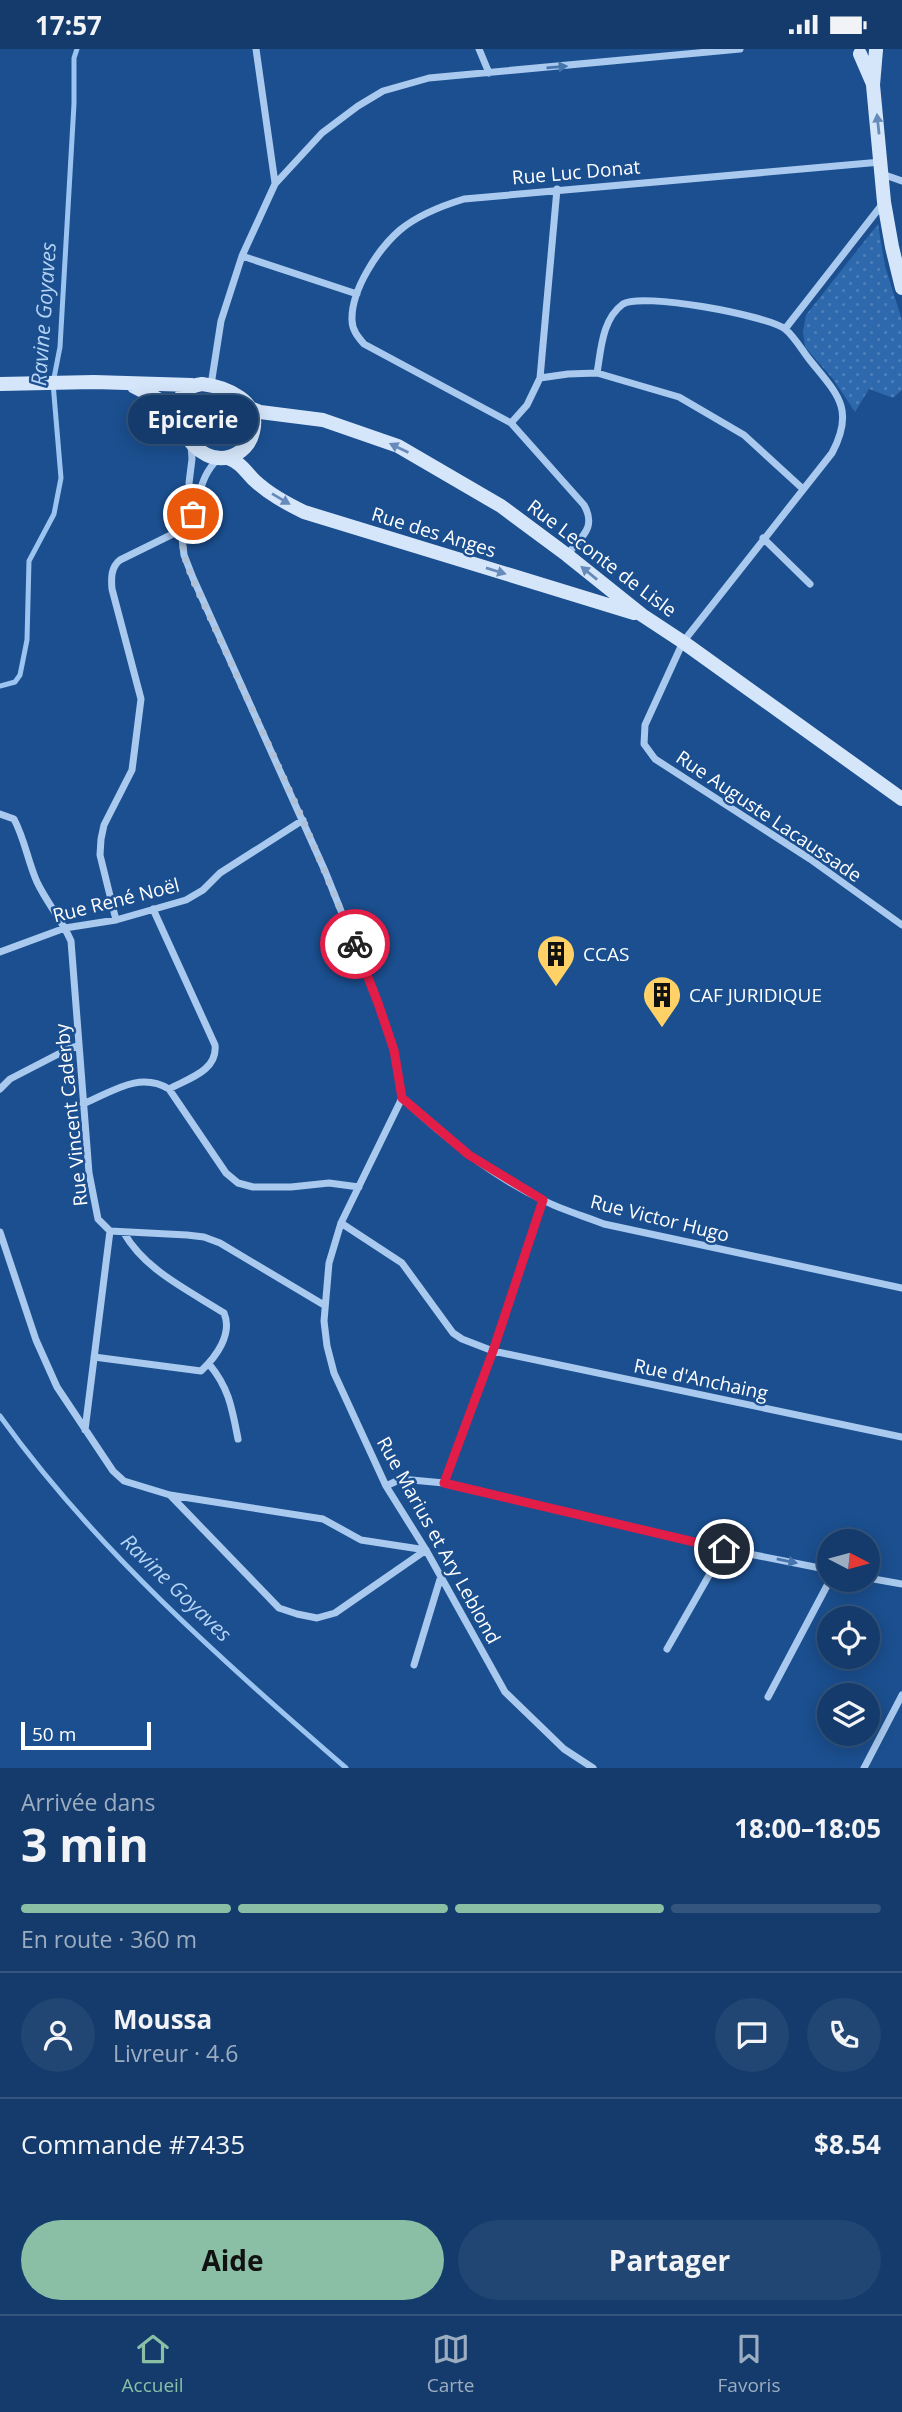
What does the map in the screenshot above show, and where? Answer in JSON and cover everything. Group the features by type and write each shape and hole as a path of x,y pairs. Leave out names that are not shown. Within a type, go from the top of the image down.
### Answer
{"street":[{"path":"256,49 275,184"},
{"path":"479,49 489,73"},
{"path":"211,385 221,321 242,256 275,184 322,133 358,106 383,91 429,78 740,49"},
{"path":"873,85 854,52 876,49 873,85 884,202 902,288"},
{"path":"882,168 902,181"},
{"name":"Rue Luc Donat","path":"512,423 364,344 356,335 352,320 357,294 374,259 400,230 434,209 464,199 557,189 882,168"},
{"path":"557,189 540,378 527,405 512,423 584,505 590,516 589,527 567,555"},
{"path":"597,373 609,318 624,303 640,299 720,310 785,329 884,202"},
{"path":"242,256 357,294"},
{"name":"Rue Auguste Lacaussade","path":"785,329 839,397 843,411 839,439 832,453 683,642 645,725 644,744 655,759 810,859 902,925"},
{"path":"540,378 597,373 678,397 744,435 803,489"},
{"path":"0,384 70,382 211,385 234,393 250,408 255,423 246,448 223,458 201,481 193,514 181,530 120,560 111,578 141,699 132,771 104,825 101,839 100,855 116,919"},
{"path":"129,384 160,400 177,417 190,441 205,455 223,458"},
{"path":"177,417 181,398 185,390 192,386"},
{"name":"Rue Leconte de Lisle","path":"250,408 260,412 323,420 398,446 501,506 642,615 902,799"},
{"path":"190,441 192,459 189,483 193,514"},
{"name":"Rue des Anges","path":"223,458 239,463 255,481 279,499 304,512 642,615"},
{"path":"181,530 184,555 192,578 303,820 378,1003 394,1050 402,1098"},
{"path":"763,538 810,584"},
{"name":"Rue Vincent Caderby","path":"0,814 14,819 23,836 39,885 71,941 93,1203 98,1219 110,1231"},
{"name":"Rue René Noël","path":"0,952 65,928 116,919 195,896 220,873 303,820"},
{"path":"153,909 216,1053 214,1061 206,1069 169,1089"},
{"path":"0,1089 10,1079 78,1046"},
{"path":"83,1104 142,1080 160,1084 169,1089 226,1173 237,1183 253,1187 329,1184 359,1187"},
{"name":"Rue Marius et Ary Leblond","path":"402,1098 341,1223 329,1263 324,1305 327,1346 334,1373 386,1486 426,1550 505,1692 564,1749 593,1768"},
{"name":"Rue Victor Hugo","path":"402,1098 469,1155 543,1200 604,1224 902,1288"},
{"path":"444,1483 493,1351 543,1200"},
{"name":"Rue d'Anchaing","path":"341,1223 402,1263 453,1333 493,1351 902,1437"},
{"path":"85,1430 110,1231 204,1237 220,1243 324,1305"},
{"path":"0,1232 36,1340 57,1387 114,1471 124,1481 170,1495 323,1519 360,1540 426,1550"},
{"path":"94,1357 201,1371 209,1364 228,1334 228,1323 223,1313 150,1265 134,1250 124,1233"},
{"path":"209,1364 229,1394 238,1439"},
{"path":"386,1486 401,1479 444,1483 724,1549 817,1567"},
{"path":"170,1495 279,1608 297,1614 317,1618 335,1613 426,1550"},
{"path":"667,1649 724,1549"},
{"path":"414,1665 441,1576"},
{"path":"880,1579 902,1584"},
{"path":"768,1697 824,1593"},
{"path":"864,1768 902,1695"}],"shaded area":[{"path":"878,224 885,266 902,320 902,390 893,398 869,389 855,412 833,379 805,347 803,332 806,315"}],"waterway":[{"name":"Ravine Goyaves","path":"0,686 15,682 20,675 27,640 29,561 54,514 61,478 53,383 60,347 74,104 74,58 77,49"},
{"name":"Ravine Goyaves","path":"0,1416 77,1512 162,1602 346,1768"}],"way so far":[{"path":"193,514 181,530 184,555 192,578 303,820 355,944"}],"place":[{"name":"Epicerie","path":"193,514"},
{"name":"CCAS","path":"556,988"},
{"name":"CAF JURIDIQUE","path":"662,1029"}],"route":[{"path":"355,944 394,1050 402,1098 469,1155 543,1200 493,1351 444,1483 724,1549"}]}
